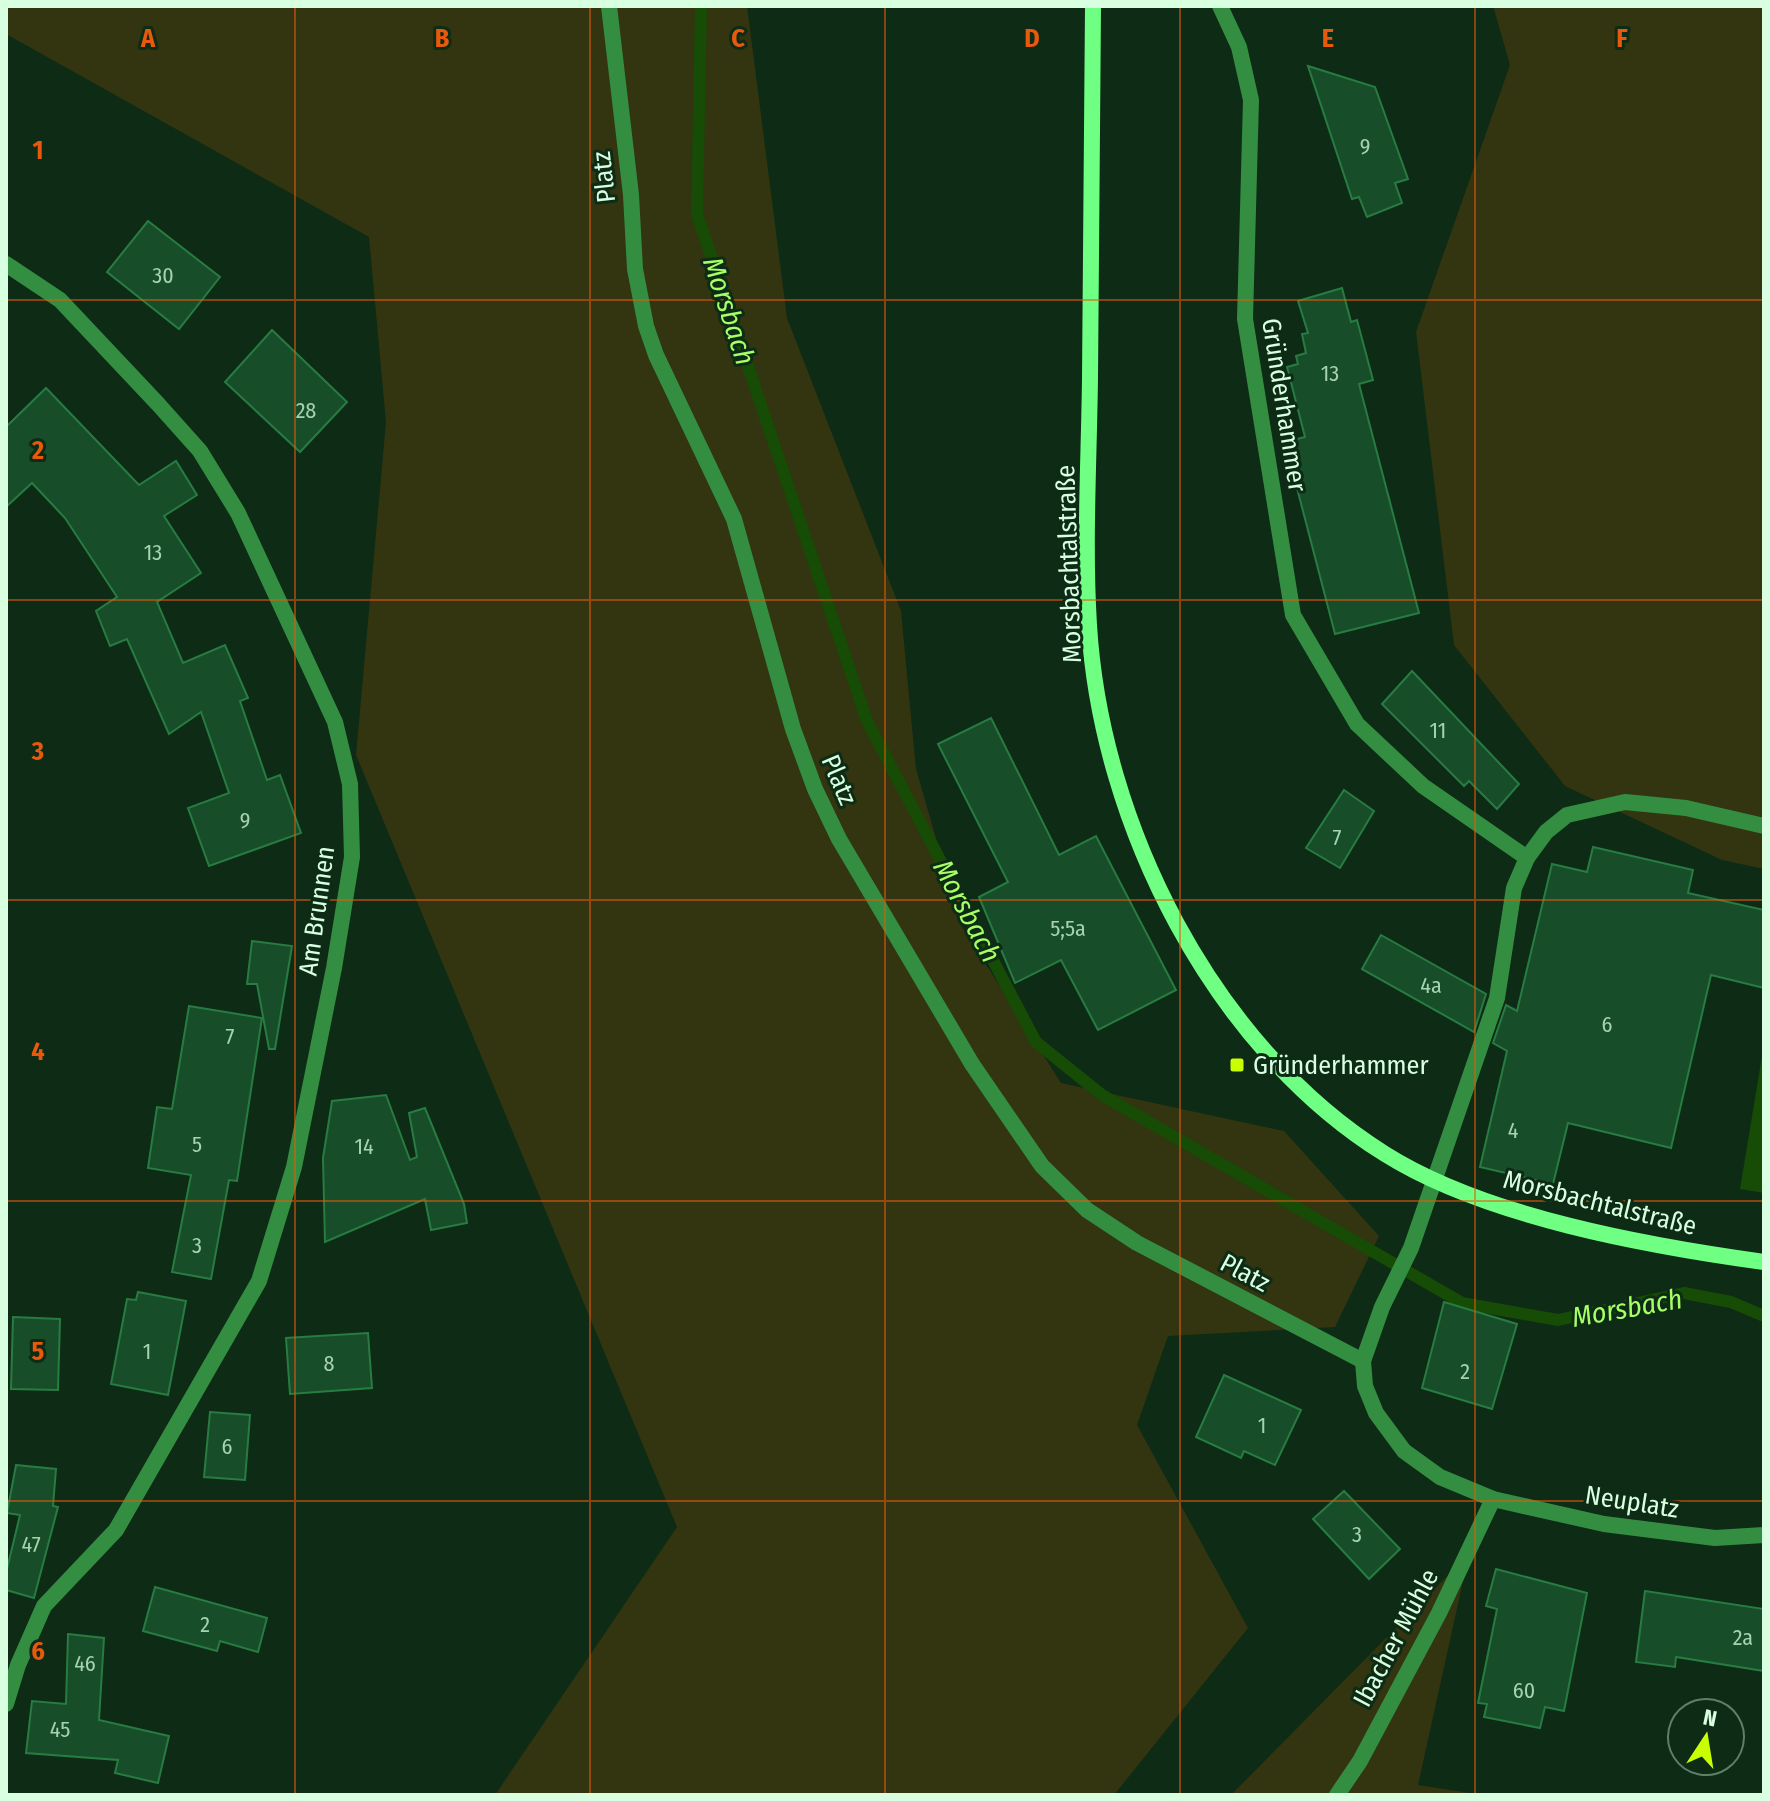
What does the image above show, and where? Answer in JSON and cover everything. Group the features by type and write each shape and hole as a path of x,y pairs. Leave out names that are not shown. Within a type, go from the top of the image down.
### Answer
{"main road":[{"name":"Morsbachtalstraße","path":"1093,6 1089,626 1104,738 1127,815 1192,951 1251,1037 1351,1129 1385,1154 1433,1179 1526,1214 1681,1250 1764,1262"}],"street":[{"name":"Platz","path":"609,6 631,195 635,269 646,326 656,355 734,519 793,729 815,789 839,839 972,1064 1042,1166 1087,1210 1137,1243 1363,1361"},
{"name":"Gründerhammer","path":"1220,6 1239,47 1251,100 1245,319 1293,615 1357,724 1423,786 1527,858"},
{"name":"Am Brunnen","path":"6,264 60,300 200,451 238,513 335,722 350,784 352,857 334,968 294,1167 264,1268 163,1453 116,1530 44,1606 18,1665 6,1704"},
{"path":"1493,1499 1440,1477 1404,1451 1376,1413 1365,1386 1363,1361 1382,1307 1411,1248 1497,998 1514,888 1527,858 1546,832 1567,815 1587,808 1625,802 1686,808 1764,826"},
{"name":"Neuplatz","path":"1493,1499 1656,1532 1715,1538 1764,1535"},
{"name":"Ibacher Mühle","path":"1337,1795 1360,1761 1493,1499"}],"shaded area":[{"path":"6,6 747,6 787,318 901,611 916,769 961,925 1061,1083 1284,1131 1379,1236 1335,1327 1168,1336 1137,1425 1248,1628 1114,1795 495,1795 677,1527 356,755 386,422 369,237 6,34"},
{"path":"1493,6 1764,6 1764,869 1722,860 1565,786 1454,645 1416,332 1510,65"},
{"path":"1764,1044 1764,1193 1740,1189"},
{"path":"1469,1554 1418,1785 1483,1795 1231,1795"}],"building":[{"path":"1308,66 1375,87 1408,179 1395,183 1402,203 1367,217 1359,197 1352,199"},
{"path":"148,221 220,277 179,329 107,272"},
{"path":"1342,288 1351,322 1357,320 1373,380 1359,384 1419,613 1335,634 1285,442 1305,437 1287,367 1298,364 1296,356 1306,353 1302,334 1308,333 1298,301"},
{"path":"272,330 347,402 300,452 225,382"},
{"path":"46,388 139,485 176,461 197,495 164,516 201,573 157,602 183,663 225,645 248,698 240,701 267,780 280,775 301,833 209,866 188,808 229,793 201,712 169,734 127,639 110,646 96,611 117,597 65,518 32,483 6,507 6,427"},
{"path":"1412,671 1519,784 1497,809 1469,781 1464,786 1382,704"},
{"path":"991,718 1059,855 1096,836 1176,990 1098,1030 1061,960 1015,983 979,897 1008,882 938,744"},
{"path":"1344,790 1374,811 1340,868 1306,848"},
{"path":"1593,847 1693,870 1688,893 1764,910 1764,988 1711,975 1671,1148 1568,1123 1553,1184 1480,1167 1507,1051 1493,1043 1506,1005 1517,1011 1552,864 1587,872"},
{"path":"1381,935 1486,994 1474,1032 1362,969"},
{"path":"252,941 292,946 275,1049 269,1049 257,984 247,984"},
{"path":"189,1006 262,1018 237,1181 229,1180 211,1279 172,1272 191,1175 148,1168 157,1107 172,1109"},
{"path":"386,1095 410,1160 417,1157 409,1113 425,1108 464,1204 467,1223 431,1230 425,1199 325,1242 323,1158 332,1101"},
{"path":"138,1292 186,1301 168,1395 111,1384 127,1299 136,1300"},
{"path":"1444,1302 1517,1324 1492,1409 1422,1388"},
{"path":"13,1317 60,1319 58,1390 11,1389"},
{"path":"368,1333 372,1388 290,1394 286,1338"},
{"path":"1224,1375 1301,1410 1275,1465 1244,1451 1241,1458 1196,1437"},
{"path":"210,1412 250,1415 245,1480 204,1477"},
{"path":"16,1465 56,1469 53,1506 58,1507 34,1598 6,1590 6,1573 20,1515 7,1513"},
{"path":"1344,1491 1400,1549 1369,1579 1313,1519"},
{"path":"1496,1569 1587,1593 1564,1711 1545,1707 1540,1728 1484,1717 1487,1704 1478,1703 1497,1609 1486,1606"},
{"path":"155,1587 267,1618 258,1652 220,1641 217,1651 143,1631"},
{"path":"1645,1591 1764,1609 1764,1671 1676,1657 1675,1667 1636,1662"},
{"path":"68,1634 104,1638 99,1720 169,1736 158,1783 115,1773 118,1760 26,1753 32,1701 66,1704"}],"waterway":[{"name":"Morsbach","path":"701,6 697,214 867,721 1036,1042 1102,1095 1462,1303 1558,1320 1684,1293 1731,1302 1764,1316"}],"place":[{"name":"Gründerhammer","path":"1237,1065"}]}
